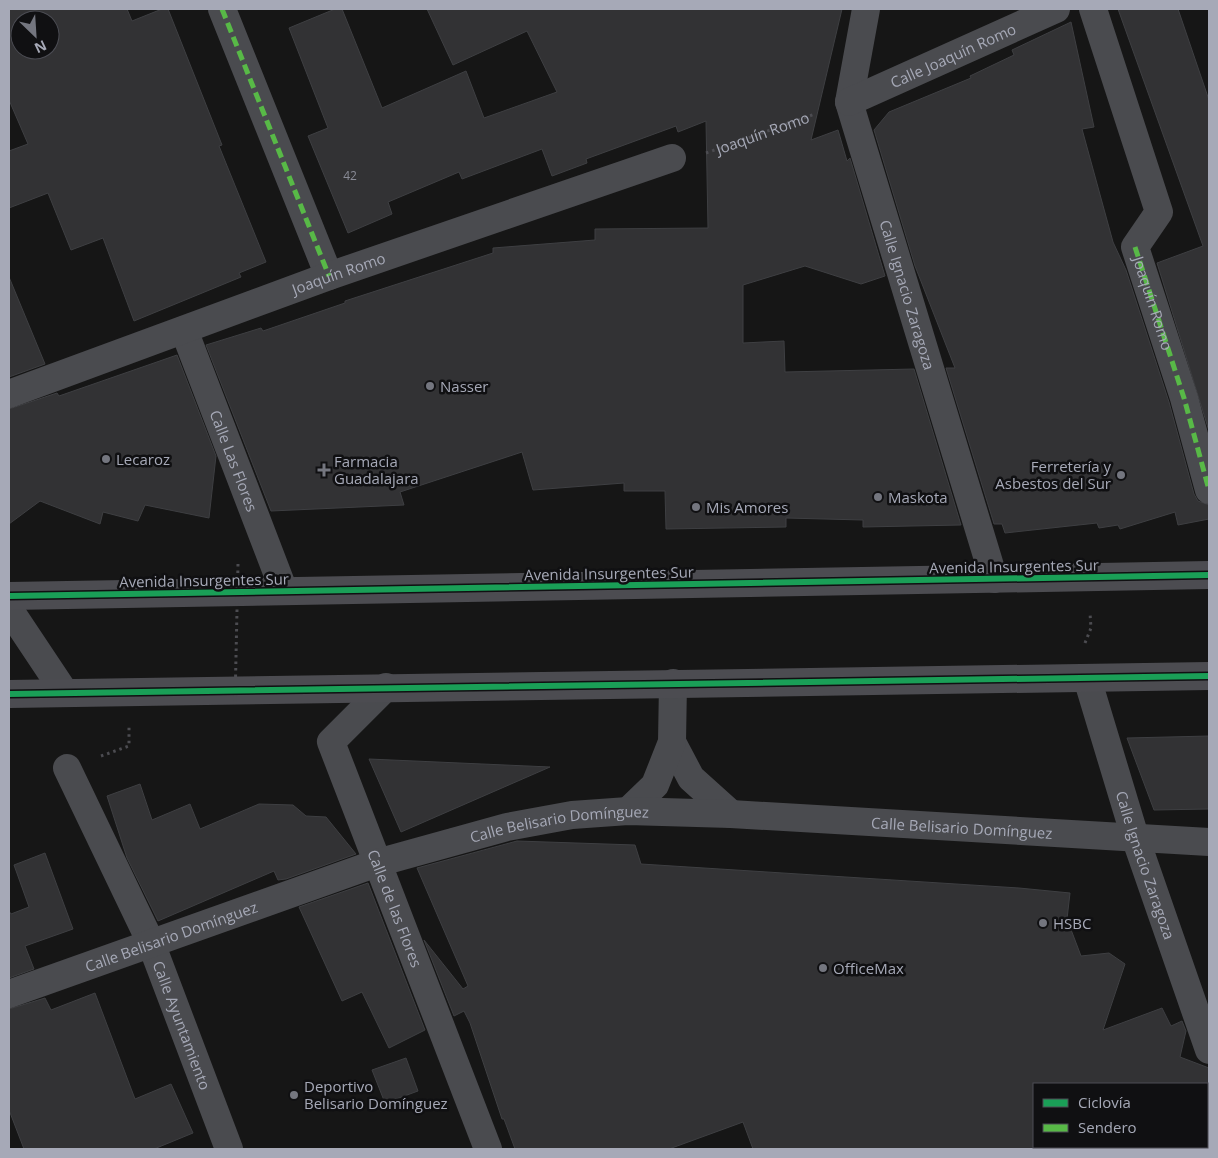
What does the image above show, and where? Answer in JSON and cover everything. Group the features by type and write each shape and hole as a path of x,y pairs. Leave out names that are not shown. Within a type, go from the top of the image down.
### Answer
{"main road":[{"name":"Avenida Insurgentes Sur","path":"9,596 1209,575"},
{"path":"9,694 1209,676"}],"street":[{"path":"222,9 329,276"},
{"name":"Calle Ignacio Zaragoza","path":"866,9 849,102 994,579"},
{"name":"Calle Joaquín Romo","path":"849,102 1056,9"},
{"name":"Joaquín Romo","path":"1093,9 1159,212 1135,247 1184,398 1209,490"},
{"name":"Joaquín Romo","path":"9,394 329,276 672,158"},
{"name":"Calle Las Flores","path":"184,330 284,591"},
{"path":"9,609 65,693"},
{"name":"Calle Ignacio Zaragoza","path":"1078,678 1209,1050"},
{"path":"628,811 655,786 672,742 673,684"},
{"name":"Calle de las Flores","path":"386,687 331,742 376,863 488,1149"},
{"path":"672,742 691,778 731,814"},
{"name":"Calle Ayuntamiento","path":"67,768 151,943 229,1149"},
{"name":"Calle Belisario Domínguez","path":"9,994 376,863 507,827 572,815 628,811 731,814 1209,842"}],"path":[{"path":"235,703 238,564"},
{"path":"1078,678 1091,628 1087,577"},
{"path":"67,768 130,746 129,692"}],"building":[{"path":"9,9 127,9 132,21 162,9 168,9 222,145 219,146 266,262 239,273 241,277 134,321 103,238 71,250 48,193 9,208 9,151 28,144 9,100"},
{"path":"335,9 342,9 382,108 466,71 484,118 557,92 527,31 453,65 427,9 842,9 811,140 838,130 847,161 850,158 885,276 861,284 805,266 743,285 743,343 784,341 785,372 914,369 961,525 863,527 863,520 786,518 786,527 666,529 665,491 624,491 624,483 533,490 522,452 400,492 404,505 271,511 206,345 261,328 263,331 345,303 345,301 493,253 493,248 595,240 595,229 708,228 706,121 678,132 676,126 586,159 587,163 552,176 542,149 462,179 459,172 388,202 392,214 348,233 308,136 328,128 289,28"},
{"path":"1118,9 1178,9 1209,100 1209,431 1157,263 1203,246"},
{"path":"1071,22 1094,127 1082,129 1113,242 1126,270 1169,402 1194,494 1198,501 1209,505 1209,519 1178,525 1175,512 1120,529 1118,525 1099,528 1097,523 1005,533 1002,524 994,524 946,368 955,368 915,266 874,130 889,112 971,78 970,76 1014,55 1012,50"},
{"path":"9,277 45,364 9,377"},
{"path":"177,355 216,456 209,518 145,505 138,521 103,512 100,524 40,501 9,524 9,409 57,393 59,396"},
{"path":"1209,736 1209,809 1154,810 1127,738"},
{"path":"369,759 550,767 401,832"},
{"path":"140,784 152,820 190,804 200,829 259,804 293,805 306,816 326,817 356,854 286,879 278,880 274,871 158,921 127,858 107,796"},
{"path":"517,841 635,845 641,864 1019,888 1070,893 1067,919 1081,956 1109,953 1125,964 1103,1030 1162,1008 1171,1026 1182,1021 1186,1031 1180,1057 1209,1068 1209,1084 1033,1083 1034,1149 753,1149 743,1122 669,1149 515,1149 504,1119 502,1119 470,1023 464,1011 454,1016 424,940 463,989 468,986 417,868"},
{"path":"45,853 73,929 25,946 34,969 9,978 9,911 11,914 29,907 14,865"},
{"path":"368,883 425,1030 389,1048 362,992 342,1001 299,907"},
{"path":"95,993 135,1099 171,1084 193,1133 154,1149 24,1149 9,1110 9,1009 45,998 51,1010"},
{"path":"406,1058 418,1091 385,1103 372,1070"}],"marked path":[{"path":"222,9 329,276"},
{"path":"1135,247 1184,398 1209,490"}],"cycle path":[{"path":"9,596 1209,575"},
{"path":"9,694 1209,676"}],"place":[{"name":"Nasser","path":"430,386"},
{"name":"Lecaroz","path":"106,459"},
{"name":"Farmacia Guadalajara","path":"324,470"},
{"name":"Ferretería y Asbestos del Sur","path":"1121,475"},
{"name":"Maskota","path":"878,497"},
{"name":"Mis Amores","path":"696,507"},
{"name":"HSBC","path":"1043,923"},
{"name":"OfficeMax","path":"823,968"},
{"name":"Deportivo Belisario Domínguez","path":"294,1095"}]}
